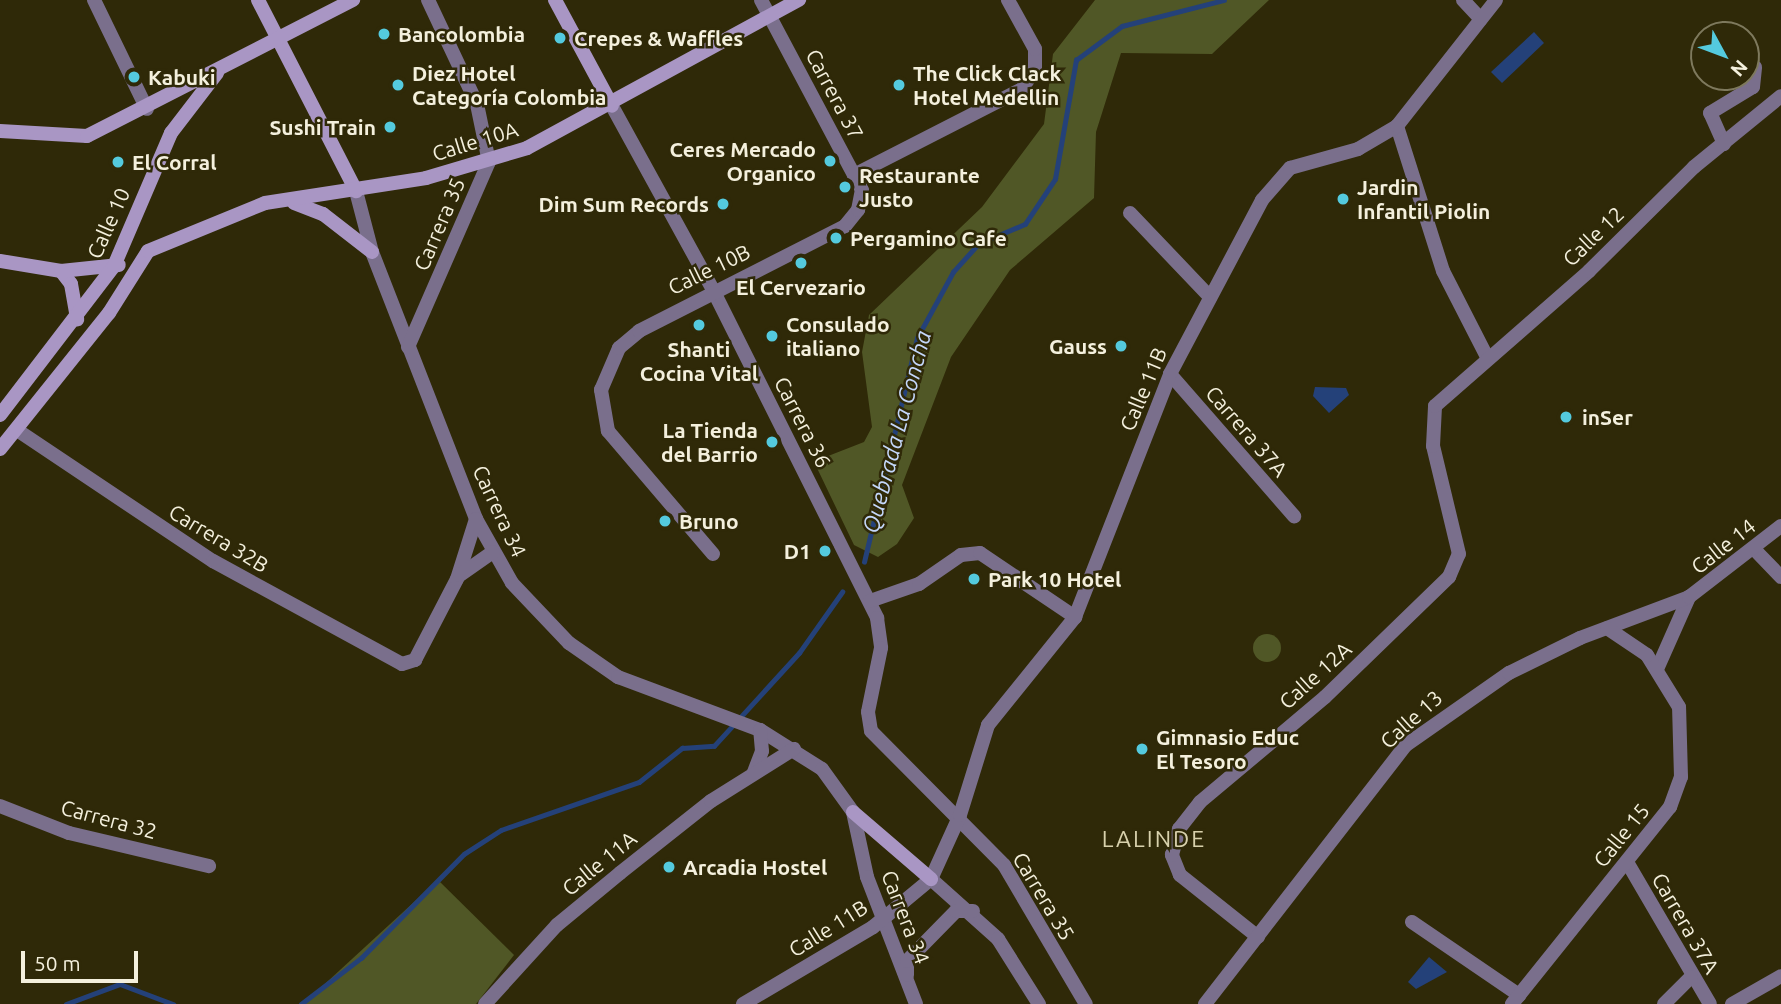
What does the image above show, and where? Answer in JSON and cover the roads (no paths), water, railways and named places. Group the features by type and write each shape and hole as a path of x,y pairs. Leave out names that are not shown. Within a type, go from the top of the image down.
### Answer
{"main road":[{"name":"Carrera 34","path":"258,0 282,39 356,191"},
{"name":"Calle 10","path":"0,131 87,136 217,74 353,0"},
{"name":"Carrera 36","path":"555,0 612,106"},
{"name":"Calle 10A","path":"0,261 61,271 114,266 141,258 243,210 356,191 489,162 612,106 799,0"},
{"name":"Calle 10","path":"0,415 32,379 114,266 171,133 217,74"},
{"path":"286,201 323,214 372,252"},
{"name":"Calle 10","path":"0,449 109,313 141,258"},
{"path":"61,271 77,319"},
{"path":"17,430 32,379"},
{"path":"853,812 931,879"}],"street":[{"path":"94,0 147,109"},
{"name":"Carrera 35","path":"408,347 489,162 481,115 428,0"},
{"name":"Carrera 37","path":"761,0 862,190 858,209"},
{"path":"854,175 1022,89 1035,69 1035,49 1009,0"},
{"path":"1463,0 1481,19"},
{"name":"Calle 11B","path":"743,1004 883,919 931,879 960,815 988,725 1075,617 1170,374 1275,180 1290,168 1358,149 1397,126 1496,0"},
{"path":"1724,144 1710,113 1746,91"},
{"name":"Calle 12","path":"1459,554 1433,446 1435,406 1486,355 1589,271 1724,144 1781,96"},
{"name":"Carrera 36","path":"612,106 713,290 870,601 881,648 868,712 872,731 960,815"},
{"path":"1397,126 1443,271 1486,355"},
{"name":"Carrera 34","path":"356,191 372,252 476,519 512,583 569,643 628,682 729,722 755,729 822,769 853,812 883,919 916,1004"},
{"name":"Calle 10B","path":"713,554 608,432 601,390 619,348 713,290 845,226 858,209"},
{"path":"1129,213 1210,297"},
{"name":"Carrera 37A","path":"1170,374 1294,516"},
{"name":"Carrera 32B","path":"17,430 213,561 408,665 457,579"},
{"path":"457,579 476,519"},
{"name":"Calle 14","path":"1689,597 1754,550 1781,526"},
{"path":"1754,550 1781,577"},
{"path":"457,579 493,552"},
{"path":"870,601 919,584 961,555 980,553 1075,617"},
{"name":"Calle 12A","path":"1258,937 1180,874 1172,855 1179,829 1200,802 1325,697 1449,577 1459,554"},
{"path":"1658,667 1689,597"},
{"name":"Calle 13","path":"1206,1002 1406,745 1509,673 1607,628 1689,597"},
{"name":"Calle 15","path":"1515,1000 1670,807 1681,777 1685,743 1679,707 1658,667 1607,628"},
{"path":"754,772 762,751 755,729"},
{"name":"Calle 11A","path":"485,1004 556,925 754,772 794,750"},
{"name":"Carrera 32","path":"0,806 69,833 209,866"},
{"name":"Carrera 35","path":"960,815 1004,865 1086,1004"},
{"name":"Carrera 37A","path":"1627,862 1710,1004"},
{"path":"931,879 973,911 1039,1004"},
{"path":"907,976 907,961 956,911 973,911"},
{"path":"1412,922 1515,1000"},
{"path":"1732,1004 1781,976"},
{"path":"1664,1004 1692,977"}],"water":[{"path":"1534,32 1544,43 1502,83 1491,72"},
{"path":"1315,387 1346,388 1349,395 1329,413 1313,396"},
{"path":"1429,957 1447,972 1416,989 1408,982"}],"waterway":[{"name":"Quebrada La Concha","path":"864,562 917,338 953,272 978,244 1025,224 1055,179 1076,60 1122,26 1224,0"},
{"name":"Quebrada La Concha","path":"301,1004 361,958 464,854 501,830 639,782 682,748 714,746 799,653 842,592"},
{"name":"Quebrada La Concha","path":"66,1004 120,984 173,1004"}],"place":[{"name":"Bancolombia","path":"384,34"},
{"name":"Crepes & Waffles","path":"560,38"},
{"name":"Kabuki","path":"134,77"},
{"name":"Diez Hotel Categoría Colombia","path":"398,85"},
{"name":"The Click Clack Hotel Medellin","path":"899,85"},
{"name":"Sushi Train","path":"390,127"},
{"name":"Ceres Mercado Organico","path":"830,161"},
{"name":"El Corral","path":"118,162"},
{"name":"Restaurante Justo","path":"845,187"},
{"name":"Jardin Infantil Piolin","path":"1343,199"},
{"name":"Dim Sum Records","path":"723,204"},
{"name":"Pergamino Cafe","path":"836,238"},
{"name":"El Cervezario","path":"801,263"},
{"name":"Shanti Cocina Vital","path":"699,325"},
{"name":"Consulado italiano","path":"772,336"},
{"name":"Gauss","path":"1121,346"},
{"name":"inSer","path":"1566,417"},
{"name":"La Tienda del Barrio","path":"772,442"},
{"name":"Bruno","path":"665,521"},
{"name":"D1","path":"825,551"},
{"name":"Park 10 Hotel","path":"974,579"},
{"name":"Gimnasio Educ El Tesoro","path":"1142,749"},
{"name":"Arcadia Hostel","path":"669,867"}],"district":[{"name":"LALINDE","path":"1154,839"}]}
